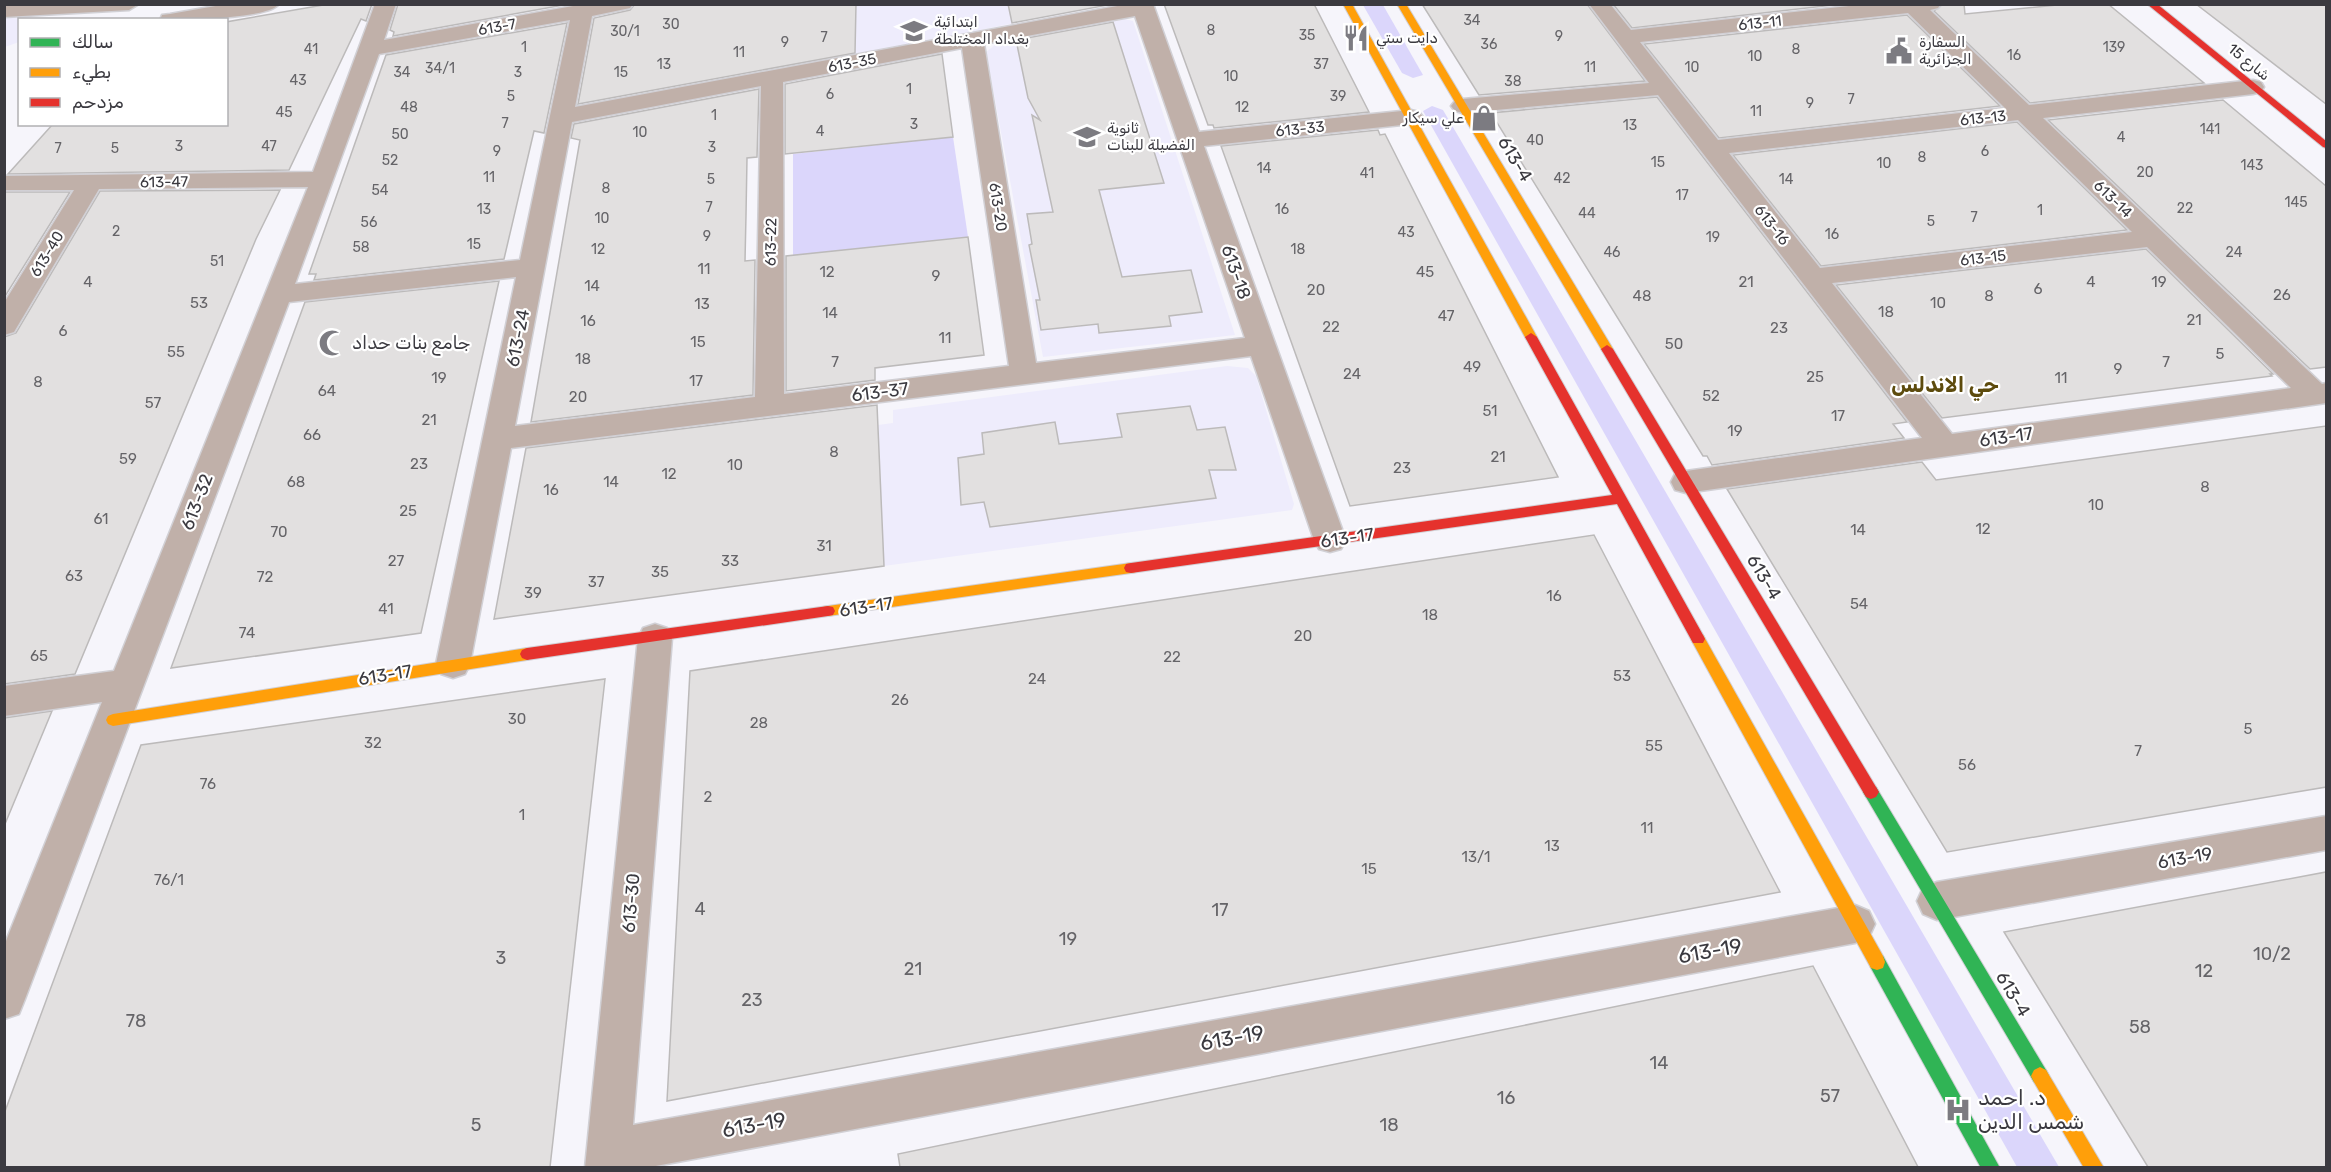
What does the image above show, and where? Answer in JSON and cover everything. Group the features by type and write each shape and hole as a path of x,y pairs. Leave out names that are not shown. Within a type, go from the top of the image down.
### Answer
{"street":[{"path":"14,9 129,4"},
{"path":"166,18 160,13 169,4"},
{"path":"181,18 269,4"},
{"name":"613-32","path":"4,999 323,179 386,4"},
{"name":"613-7","path":"370,49 623,4"},
{"path":"1347,4 1407,104 1619,499 1991,1167"},
{"name":"613-4","path":"1401,4 1453,98 1686,482 2095,1167"},
{"name":"613-16","path":"1599,4 1944,445"},
{"name":"شارع 15","path":"2151,4 2326,145"},
{"name":"613-11","path":"1625,38 1918,5"},
{"name":"613-14","path":"1918,5 2154,238 2321,393"},
{"name":"613-35","path":"561,117 1142,6"},
{"name":"613-18","path":"1142,6 1330,540"},
{"name":"613-24","path":"453,664 582,12"},
{"name":"613-20","path":"972,40 1024,374"},
{"name":"613-22","path":"769,405 772,78"},
{"name":"613-13","path":"1712,148 2253,87"},
{"path":"1453,98 1664,88"},
{"name":"613-33","path":"1189,140 1407,104"},
{"name":"613-47","path":"4,183 323,179"},
{"name":"613-40","path":"4,326 90,183"},
{"name":"613-15","path":"1813,277 2154,238"},
{"path":"277,295 532,267"},
{"name":"613-37","path":"498,439 1261,345"},
{"name":"613-17","path":"1686,482 2321,393"},
{"name":"613-17","path":"113,720 453,664 655,638 1619,499"},
{"name":"613-30","path":"608,1160 655,638"},
{"path":"4,701 127,684"},
{"name":"613-19","path":"1937,901 2326,833"},
{"name":"613-19","path":"608,1160 1855,924"}],"shaded area":[{"name":"ابتدائية بغداد المختلطة","path":"856,5 1101,5 855,56"},
{"path":"1363,5 1383,5 1423,75 1413,78 1402,73"},
{"path":"30,17 33,18 18,18 18,42 5,47 5,18"},
{"name":"ثانوية الفضيلة للبنات","path":"1125,19 1133,21 1235,335 1043,357 986,52 995,45"},
{"path":"1432,106 1443,110 2059,1167 2017,1167 1423,111"},
{"path":"953,137 968,237 793,256 793,154"},
{"path":"1227,366 1248,368 1256,376 1294,504 1292,510 884,566 878,425 893,423 893,410"}],"building":[{"path":"329,4 372,4 366,21 361,19 289,170 8,174 51,126 228,126 228,22"},
{"path":"398,4 569,4 393,36 394,32 390,30"},
{"path":"635,4 856,4 855,53 578,104 594,18 630,10"},
{"path":"1008,4 1108,4 1108,5 1012,23"},
{"path":"1164,4 1314,4 1369,112 1214,128 1213,125 1208,125"},
{"path":"1422,4 1587,4 1645,81 1479,95"},
{"path":"1613,4 1842,4 1632,28"},
{"path":"1943,4 1964,4 1965,14 2067,4 2108,4 2204,83 2030,103 1934,11"},
{"path":"2196,4 2326,4 2326,104"},
{"path":"1907,15 2000,106 1719,138 1644,44"},
{"name":"ثانوية الفضيلة للبنات","path":"1113,22 1164,183 1099,190 1122,277 1191,270 1202,312 1169,316 1171,326 1099,333 1098,324 1041,330 1036,300 1040,300 1029,245 1032,244 1027,214 1053,212 1032,115 1040,120 1028,98 1016,40"},
{"path":"567,23 544,133 534,131 504,259 314,280 316,274 309,274 386,55"},
{"path":"942,54 953,137 785,154 785,84"},
{"path":"759,89 757,157 747,158 745,261 755,260 753,395 531,422 580,140 571,138 574,124"},
{"path":"1657,97 1907,422 1893,424 1904,438 1712,465 1707,456 1703,456 1491,113"},
{"path":"2223,100 2326,186 2326,367 2310,369 2048,120"},
{"path":"2017,122 2127,230 1821,266 1733,155"},
{"path":"1378,130 1380,135 1385,134 1558,477 1350,506 1221,146"},
{"path":"280,190 256,239 75,674 4,684 4,337 16,333 100,191"},
{"path":"4,192 70,192 4,298"},
{"path":"968,237 984,355 875,368 875,380 786,391 786,256"},
{"path":"2146,249 2273,374 2270,374 2272,376 1942,418 1836,285"},
{"path":"499,281 421,633 171,668 305,302"},
{"path":"877,405 884,566 494,619 526,448"},
{"path":"1190,406 1197,430 1225,427 1236,470 1209,470 1216,498 990,527 984,502 961,505 958,458 984,454 982,433 1055,422 1059,444 1122,437 1117,414"},
{"path":"2326,426 2326,787 1947,852 1727,489 1922,462 1936,480"},
{"path":"1594,535 1780,892 667,1101 690,671"},
{"path":"605,679 550,1167 4,1167 4,1114 141,745"},
{"path":"52,711 5,824 4,824 4,718"},
{"path":"2326,872 2326,1167 2148,1167 2004,932"},
{"path":"1813,966 1918,1167 900,1167 898,1154"}],"traffic: fast":[{"path":"1871,792 2040,1076"},
{"path":"1877,962 1991,1168"}],"traffic: slow":[{"path":"1347,4 1531,337"},
{"path":"1401,4 1607,349"},
{"path":"828,611 1131,568"},
{"path":"1698,639 1877,962"},
{"path":"113,720 527,654"},
{"path":"2040,1076 2095,1168"}],"traffic: jam":[{"path":"2151,4 2326,145"},
{"path":"1531,337 1698,639"},
{"path":"1607,349 1871,792"},
{"path":"1131,568 1619,499"},
{"path":"527,654 828,611"}],"place":[{"name":"ابتدائية بغداد المختلطة","path":"914,31"},
{"name":"دايت ستي","path":"1356,38"},
{"name":"السفارة الجزائرية","path":"1899,51"},
{"name":"علي سيكار","path":"1484,118"},
{"name":"ثانوية الفضيلة للبنات","path":"1087,137"},
{"name":"جامع بنات حداد","path":"332,343"},
{"name":"د. احمد شمس الدين","path":"1958,1110"}],"district":[{"name":"حي الاندلس","path":"1945,385"}]}
